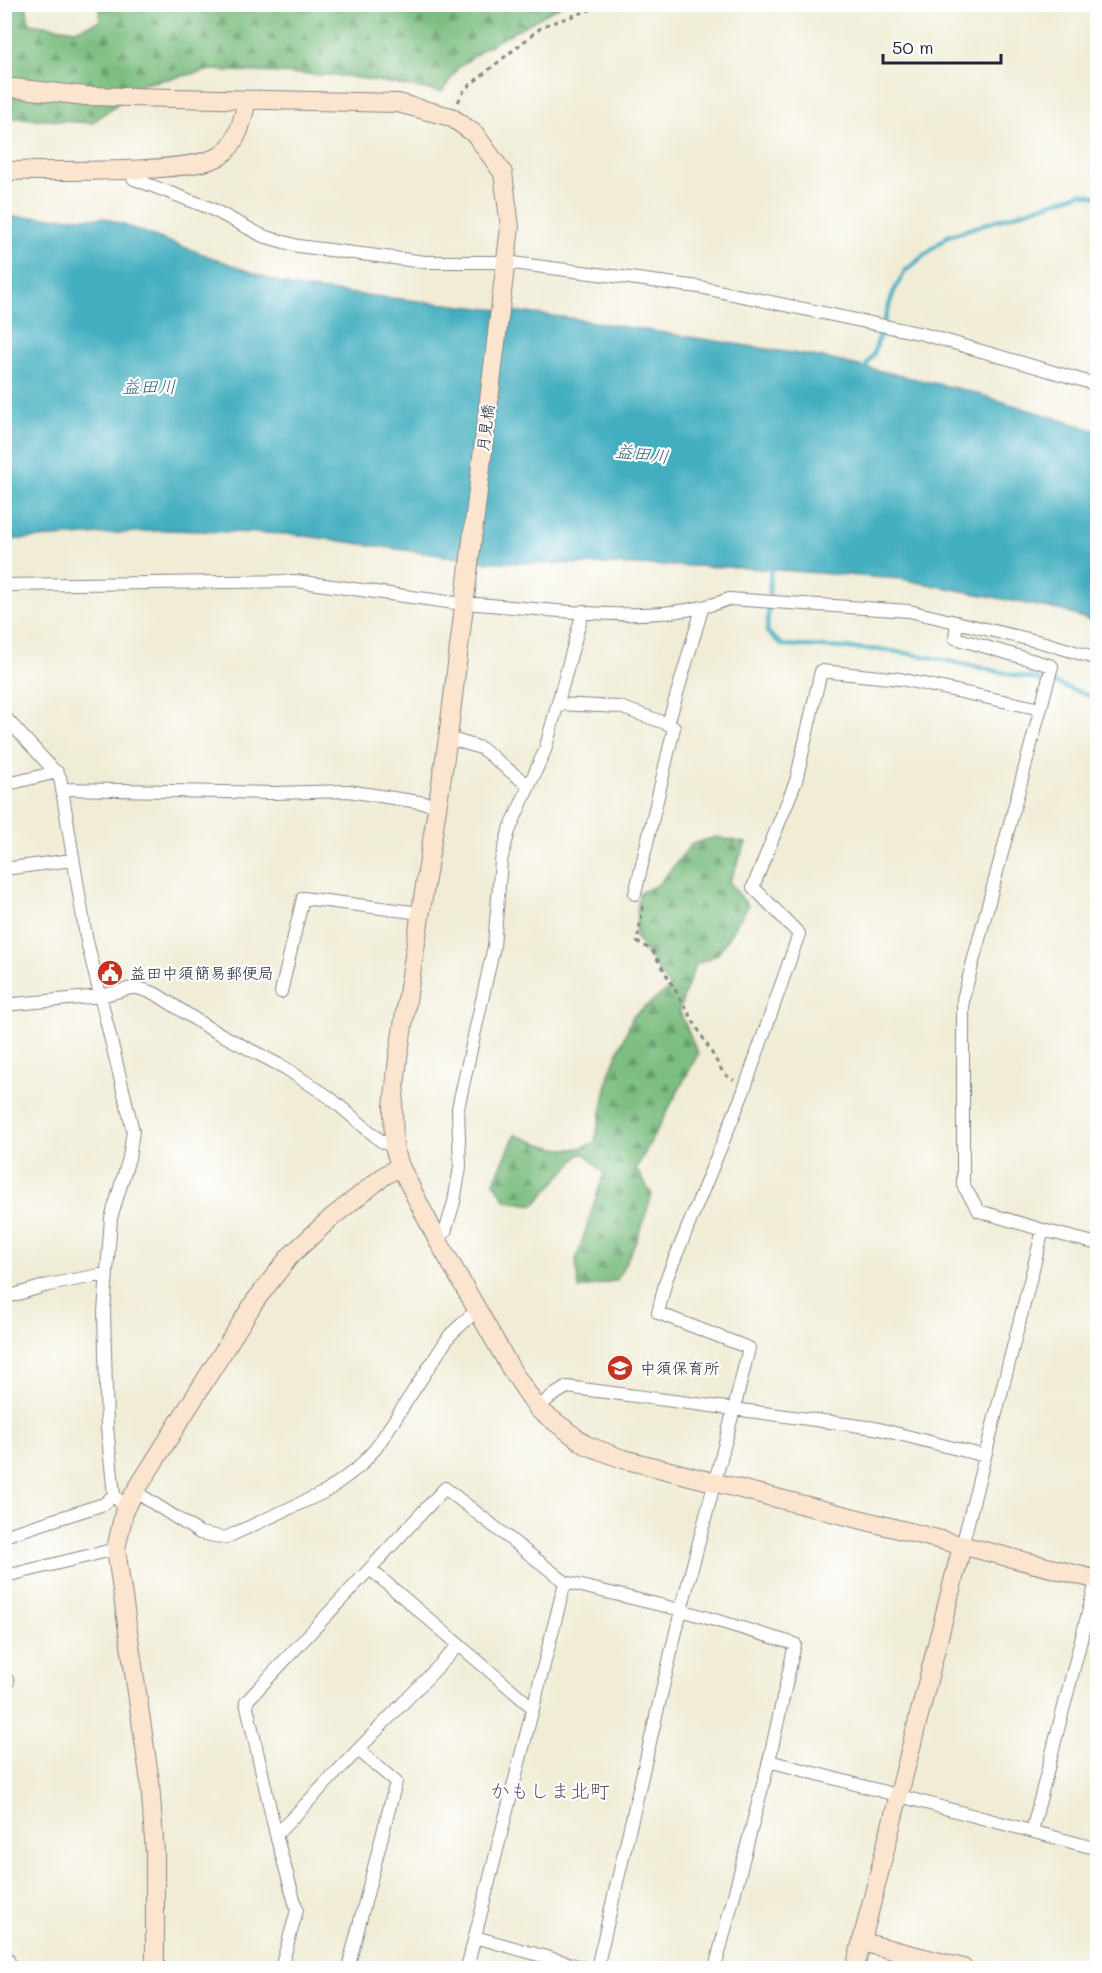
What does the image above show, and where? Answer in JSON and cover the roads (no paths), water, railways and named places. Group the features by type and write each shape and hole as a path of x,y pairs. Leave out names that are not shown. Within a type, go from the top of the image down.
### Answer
{"street":[{"path":"4,87 86,96 248,99 240,131 221,155 197,164 128,169 4,171"},
{"name":"月見橋","path":"248,99 398,103 451,117 475,134 504,173 510,227 448,738 398,1058 393,1107 394,1147 400,1166 477,1310 511,1369 538,1408 586,1445 623,1459 715,1483 1097,1578"},
{"path":"128,169 134,179 210,208 263,236 298,246 425,262 699,287 923,334 1098,385"},
{"path":"4,585 296,581 455,603"},
{"path":"476,604 668,614 702,609 729,599 909,611 1098,659"},
{"path":"668,724 702,609"},
{"path":"437,1239 445,1232 454,1202 460,1167 458,1108 494,946 501,861 509,831 546,750 583,611"},
{"path":"957,622 955,638 1052,666 963,999 963,1185 979,1211 1098,1244"},
{"path":"597,1968 681,1610 749,1348 658,1313 666,1280 745,1088 799,934 753,887 796,781 821,671 900,680 1041,709"},
{"path":"558,704 620,707 674,728 635,894"},
{"path":"4,716 57,772 62,789 72,861 133,1131 129,1158 111,1218 105,1274 107,1428 120,1502 116,1550 150,1782 155,1854 155,1968"},
{"path":"448,738 481,748 529,786"},
{"path":"4,785 57,772"},
{"path":"62,789 273,794 348,791 438,806"},
{"path":"4,869 72,861"},
{"path":"281,992 303,898 420,913"},
{"path":"4,1005 101,996 135,987 156,994 207,1027 285,1068 329,1097 381,1141 394,1147"},
{"path":"4,1536 104,1504 120,1502 136,1492 255,1301 290,1256 331,1218 400,1166"},
{"path":"855,1968 1043,1230"},
{"path":"4,1298 48,1285 105,1274"},
{"path":"136,1492 200,1533 225,1538 327,1491 359,1467 376,1448 450,1335 477,1310"},
{"path":"538,1408 567,1387 874,1428 985,1456"},
{"path":"281,1968 297,1910 276,1835 246,1702 446,1488 565,1582 681,1610 795,1644 769,1761 715,1968"},
{"path":"6,1576 116,1550"},
{"path":"370,1569 533,1708"},
{"path":"1032,1831 1097,1578"},
{"path":"467,1968 565,1582"},
{"path":"276,1835 459,1645"},
{"path":"4,1675 8,1682 4,1684"},
{"path":"348,1968 396,1782 358,1750"},
{"path":"769,1761 1098,1849"},
{"path":"475,1937 585,1968"},
{"path":"862,1942 963,1968"},
{"path":"4,1952 12,1968"}],"water":[{"name":"益田川","path":"5,217 105,218 292,287 563,317 824,358 968,391 1097,431 1097,623 1063,611 901,579 735,567 489,562 291,534 170,530 5,540"}],"waterway":[{"path":"863,371 874,353 893,293 905,271 948,236 1082,193 1098,197"},
{"path":"771,565 767,632 782,645 885,650 929,657 1057,684 1098,699"}],"place":[{"name":"益田中須簡易郵便局","path":"110,973"},
{"name":"中須保育所","path":"620,1368"}],"district":[{"name":"かもしま北町","path":"550,1791"}]}
